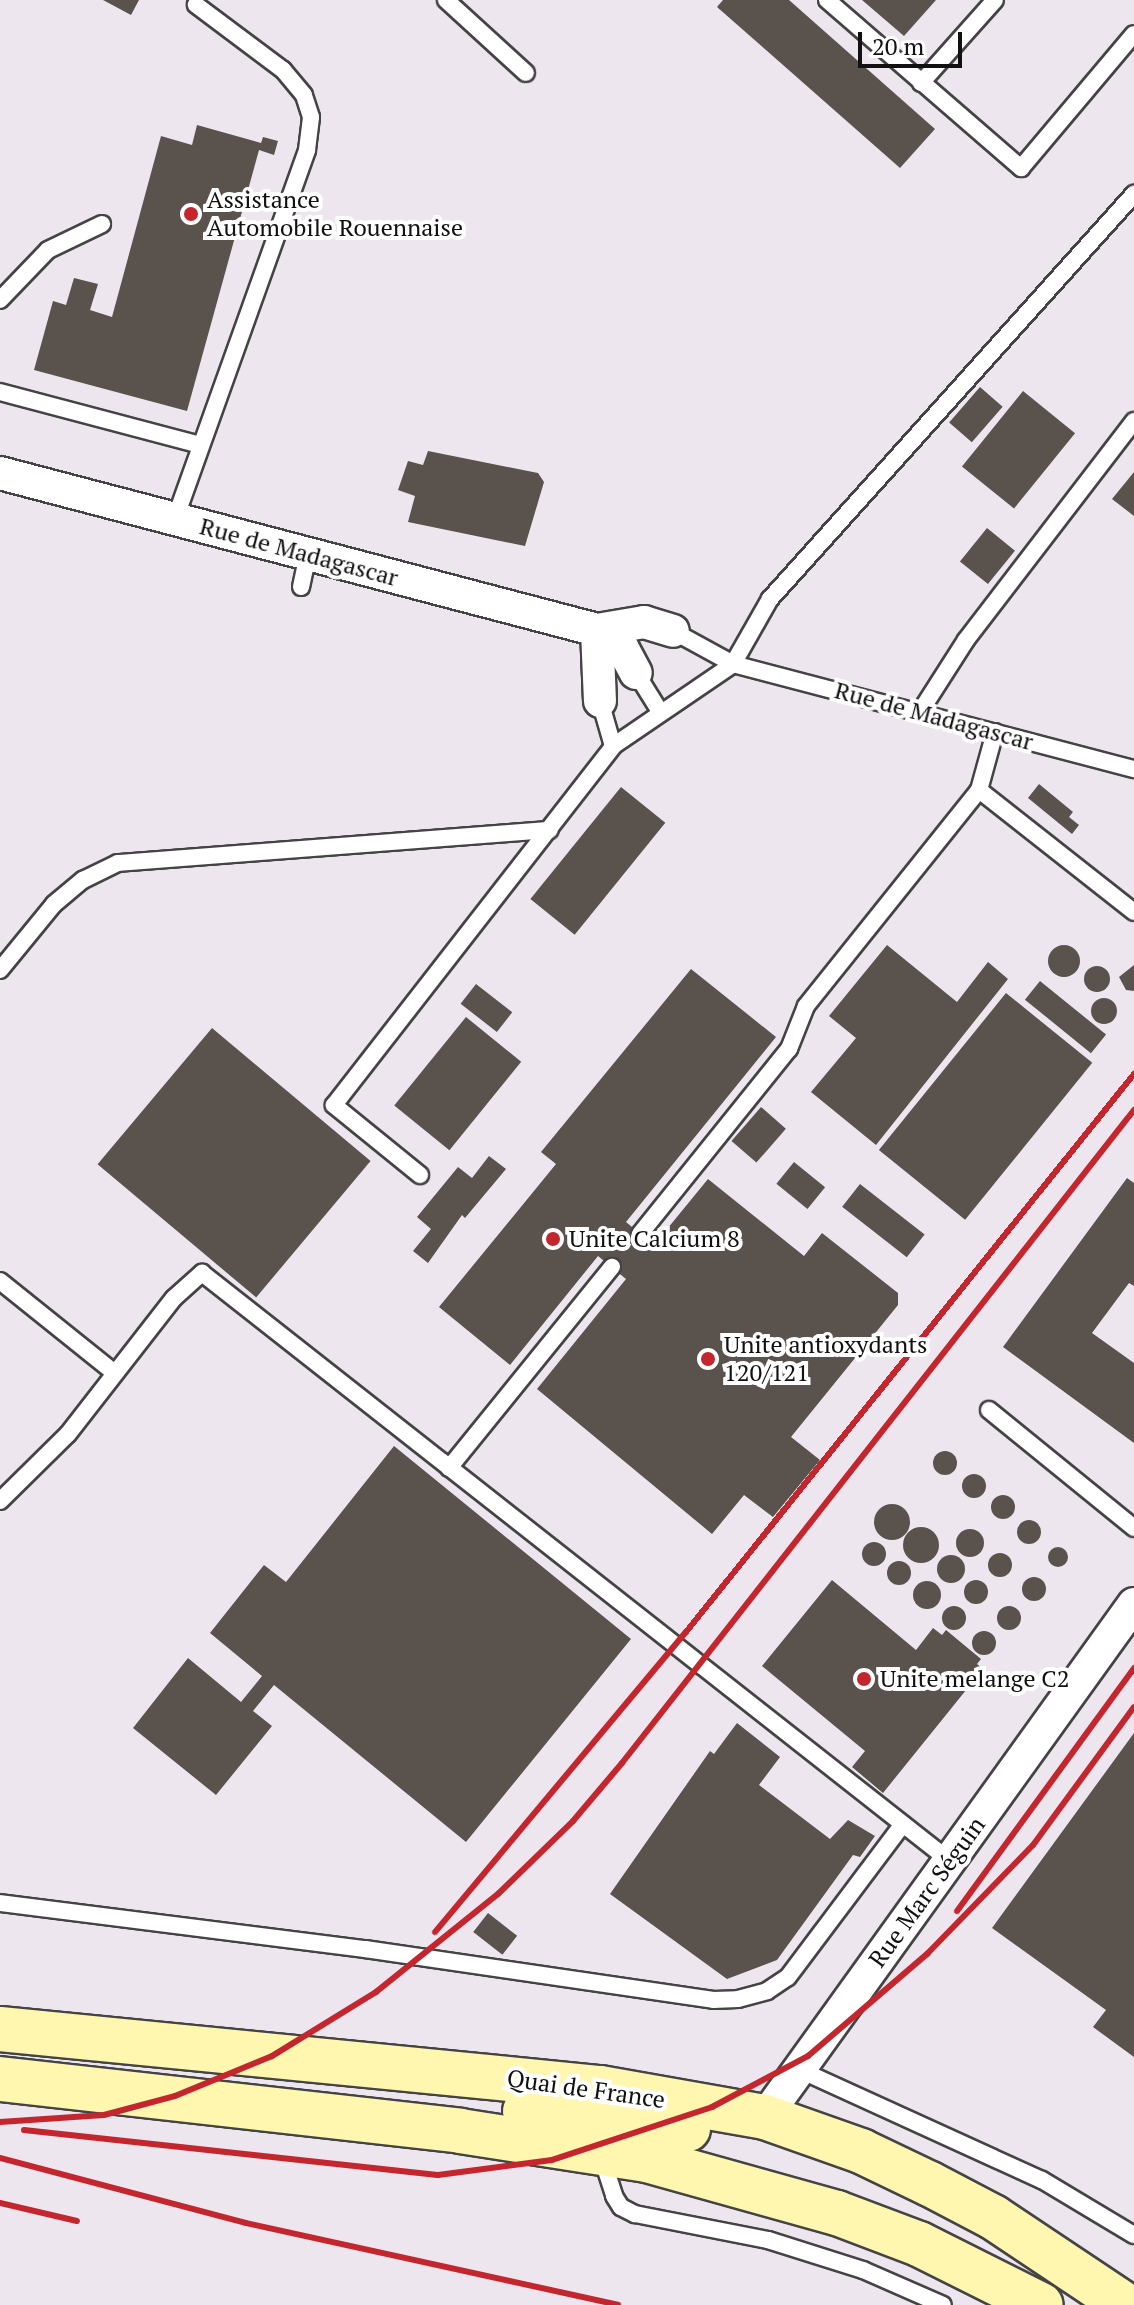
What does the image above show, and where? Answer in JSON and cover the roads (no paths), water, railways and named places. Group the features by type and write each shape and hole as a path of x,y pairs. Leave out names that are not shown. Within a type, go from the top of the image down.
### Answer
{"main road":[{"name":"Quai de France","path":"0,2029 600,2088 765,2117 861,2151 930,2184 993,2217 1125,2305"},
{"path":"0,2079 293,2112 600,2152 768,2190 919,2244 1041,2305"},
{"path":"293,2112 373,2094 700,2130 765,2117"},
{"name":"Rue Marc Séguin","path":"765,2117 753,2155 768,2190"}],"street":[{"name":"Rue de Madagascar","path":"0,473 597,630 623,649 636,673"},
{"name":"Rue de Madagascar","path":"597,630 644,622 673,631"},
{"path":"597,630 600,701"},
{"name":"Rue Marc Séguin","path":"765,2117 1134,1604"}],"lane":[{"path":"446,0 526,73"},
{"path":"827,0 1021,168 1134,34"},
{"path":"921,83 995,0"},
{"path":"175,519 307,150 311,117 304,95 283,70 196,5"},
{"path":"420,1175 334,1105 613,746 659,710 733,664 770,599 1134,194"},
{"path":"0,300 48,250 102,224"},
{"path":"0,392 200,445"},
{"path":"920,712 966,640 1134,421"},
{"path":"301,587 308,555"},
{"name":"Rue de Madagascar","path":"673,631 733,664 1134,769"},
{"path":"636,673 659,710"},
{"path":"600,701 613,746"},
{"path":"640,1234 789,1049 806,1006 979,790 995,732"},
{"path":"979,790 1134,912"},
{"path":"0,970 54,904 83,880 118,863 550,830"},
{"path":"449,1468 612,1267"},
{"path":"0,1501 68,1434 174,1298 202,1273 950,1861"},
{"path":"0,1281 115,1373"},
{"path":"989,1410 1134,1528"},
{"path":"0,1903 365,1949 713,2000 738,1999 767,1991 805,1959 903,1824"},
{"path":"798,2069 1042,2180 1134,2235"},
{"path":"600,2152 621,2207 768,2240 863,2270 943,2305"}],"railway":[{"path":"435,1932 686,1632 1134,1074"},
{"path":"0,2122 104,2115 175,2096 272,2056 376,1992 498,1894 573,1821 622,1763 1134,1110"},
{"path":"957,1911 1134,1668"},
{"path":"24,2130 438,2175 552,2160 712,2107 808,2056 927,1954 1033,1845 1134,1707"},
{"path":"0,2158 246,2223 618,2305"},
{"path":"0,2203 77,2221"}],"place":[{"name":"Assistance Automobile Rouennaise","path":"191,214"},
{"name":"Unite Calcium 8","path":"553,1239"},
{"name":"Unite antioxydants 120/121","path":"708,1359"},
{"name":"Unite melange C2","path":"864,1679"}]}
